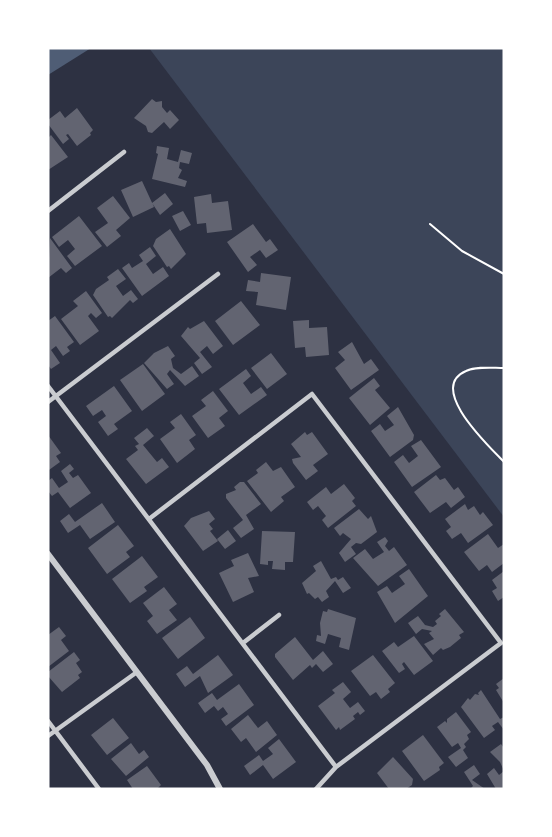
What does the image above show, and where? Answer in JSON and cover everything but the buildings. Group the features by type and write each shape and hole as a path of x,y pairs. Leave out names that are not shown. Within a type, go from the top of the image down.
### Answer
{"street":[{"path":"48,211 124,152"},
{"path":"48,402 218,274"},
{"path":"48,386 336,767"},
{"path":"149,519 312,393 501,643 336,767 316,789"},
{"path":"48,554 207,765 220,789"},
{"path":"243,643 279,615"},
{"path":"48,736 137,672"},
{"path":"48,721 99,789"}],"path":[{"path":"430,224 462,251 504,274"},
{"path":"504,368 469,369 460,374 453,388 456,404 471,426 504,462"}],"shaded area":[{"path":"48,48 91,48 48,75"},
{"path":"149,48 504,48 504,517"}]}
